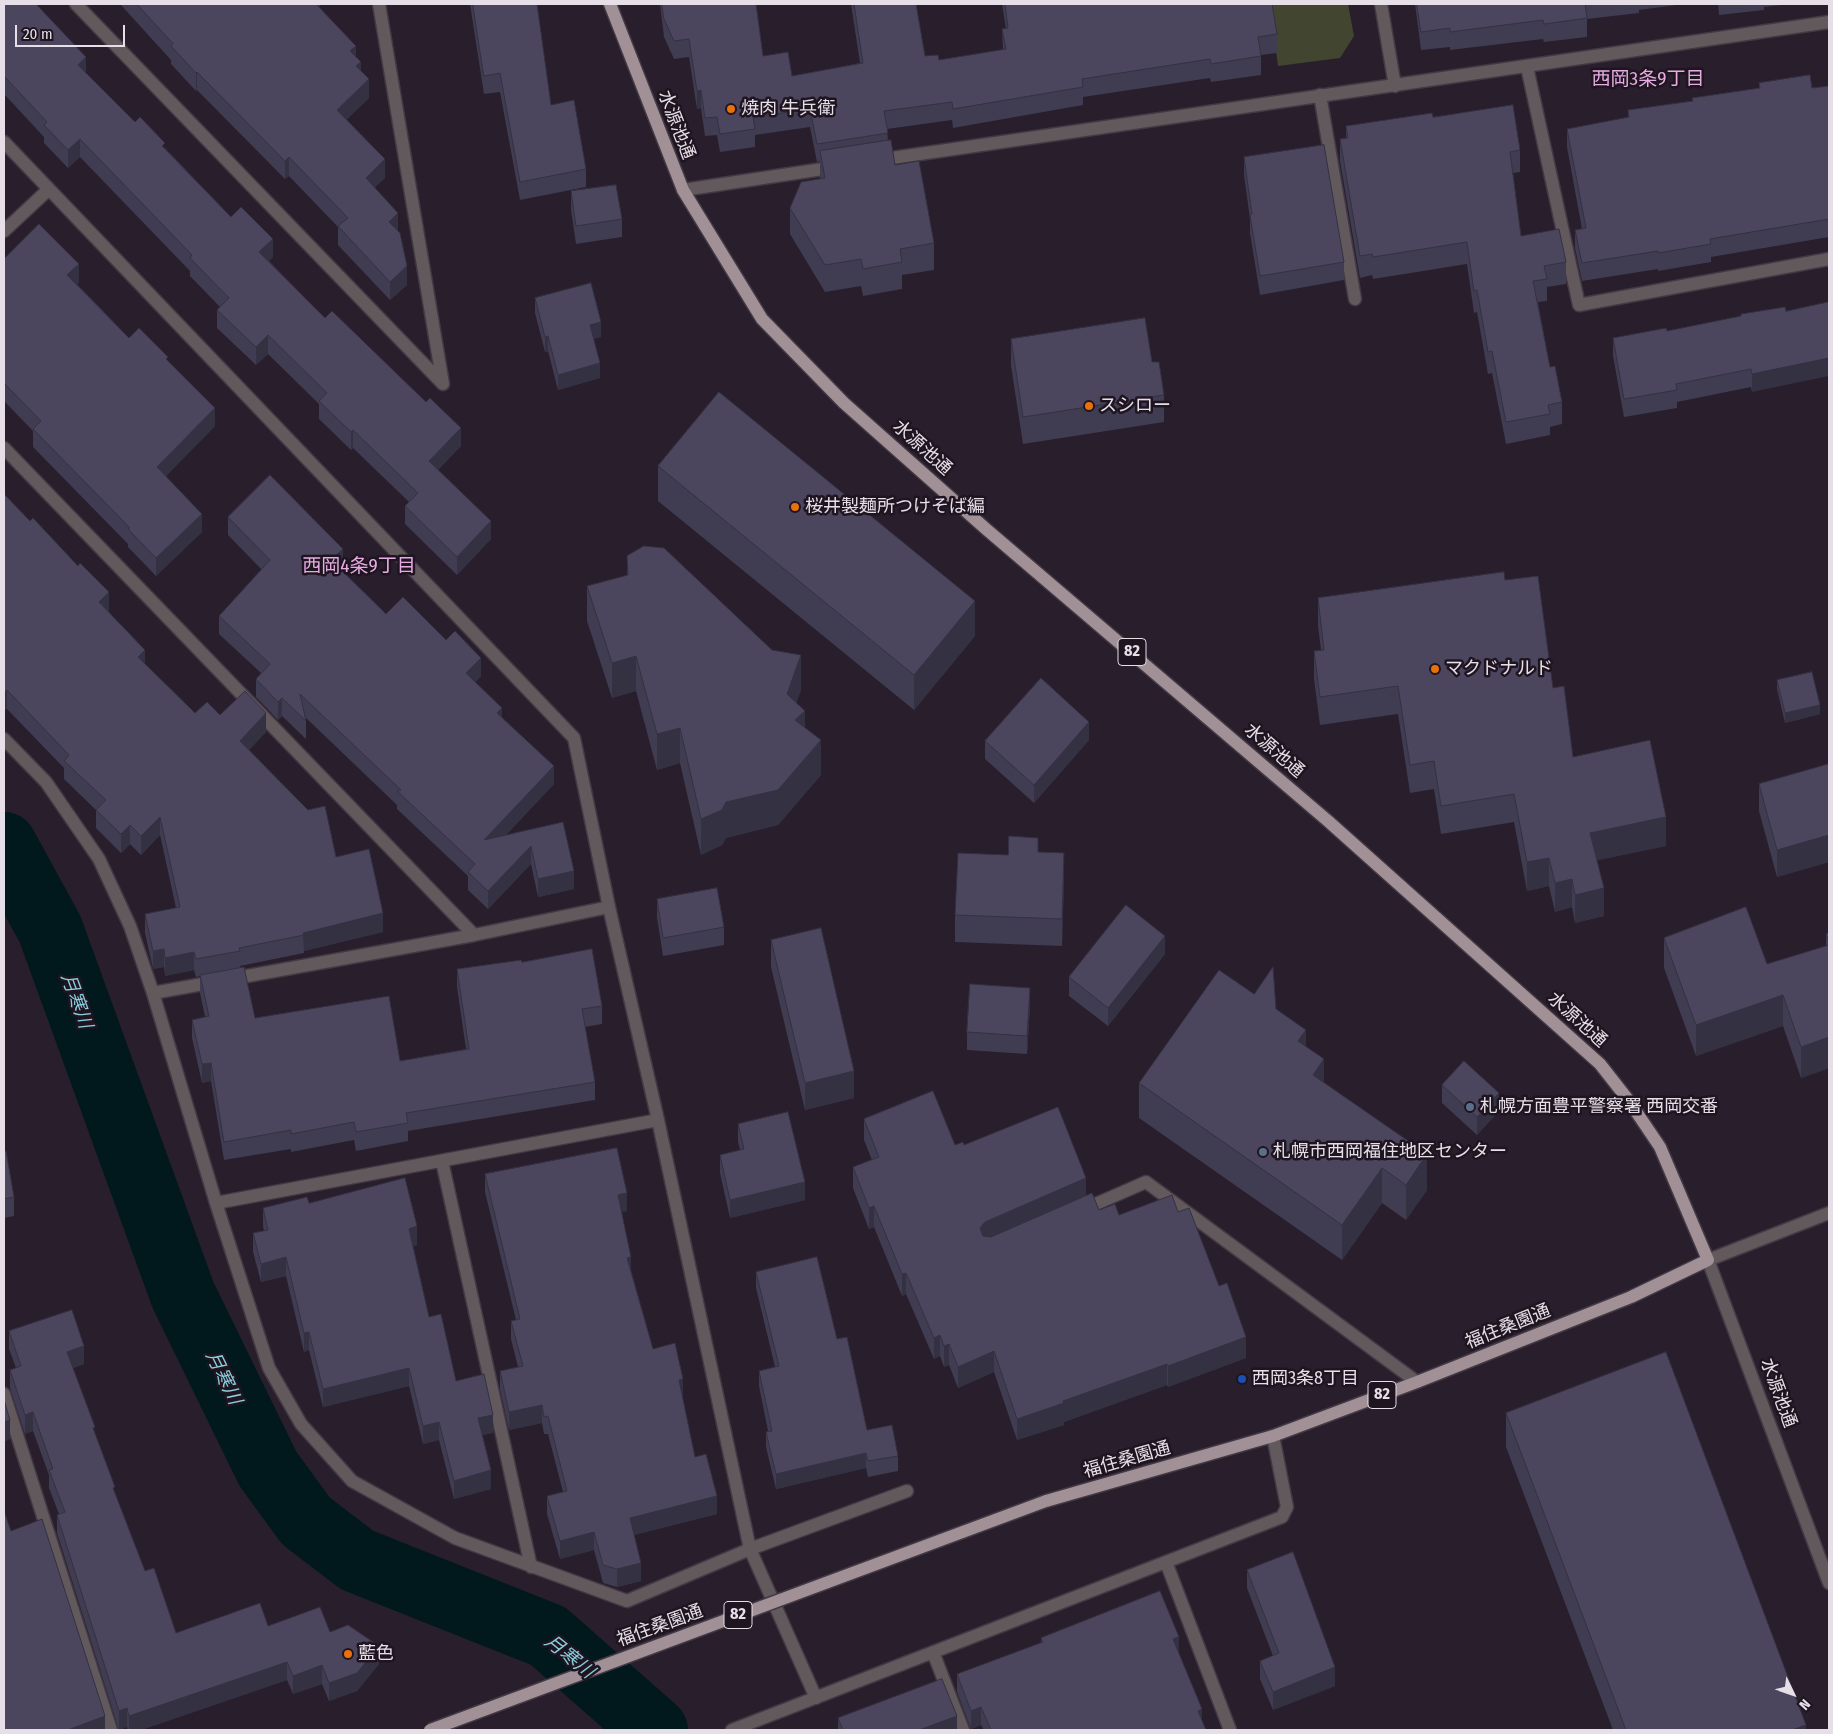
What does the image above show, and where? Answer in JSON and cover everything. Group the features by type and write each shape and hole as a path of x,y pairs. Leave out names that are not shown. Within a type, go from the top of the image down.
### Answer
{"main road":[{"name":"水源池通","path":"610,4 683,190 762,320 844,403 986,529 1328,821 1600,1064 1629,1101 1660,1147 1708,1260"},
{"name":"福住桑園通","path":"430,1730 1046,1501 1273,1436 1417,1382 1631,1297 1708,1260"}],"street":[{"path":"76,4 443,384 379,4"},
{"path":"1381,4 1395,86"},
{"path":"869,162 1829,22"},
{"path":"1527,67 1578,305 1829,259"},
{"path":"1320,95 1356,299"},
{"path":"4,142 574,738 609,907 658,1120 750,1549 816,1698"},
{"path":"683,190 849,165"},
{"path":"4,231 49,189"},
{"path":"4,448 474,935"},
{"path":"4,739 46,782 99,859 130,926 153,993 216,1203 269,1368 301,1424 352,1481 455,1538 628,1601 750,1549 907,1491"},
{"path":"153,993 474,935 609,907"},
{"path":"216,1203 658,1120"},
{"path":"442,1161 531,1567"},
{"path":"1067,1217 1146,1182 1417,1382"},
{"name":"福住桑園通","path":"1708,1260 1829,1214"},
{"name":"水源池通","path":"1708,1260 1829,1583"},
{"path":"4,1394 111,1730"},
{"path":"734,1730 1285,1515 1287,1507 1273,1436"},
{"path":"1166,1562 1230,1730"},
{"path":"933,1652 962,1730"}],"green space":[{"path":"1270,4 1348,4 1354,36 1340,58 1278,66"}],"building":[{"path":"4,4 36,4 86,57 78,65 135,122 140,117 165,143 162,146 231,217 241,207 273,239 259,252 325,318 332,311 426,402 430,398 461,428 429,461 491,521 457,557 405,506 418,493 353,430 351,432 319,401 327,393 268,335 256,347 217,310 229,298 190,258 192,255 80,139 68,150 44,125 47,122 4,76"},
{"path":"137,4 316,4 356,46 350,51 361,62 356,66 369,79 337,110 385,159 366,178 398,213 389,222 400,233 407,266 390,282 338,226 348,218 289,157 285,161 196,73"},
{"path":"473,4 537,4 551,105 574,100 586,169 520,182 500,73 484,76"},
{"path":"662,4 756,4 763,56 788,52 792,76 863,63 854,4 916,4 925,56 938,55 939,60 1006,49 1002,29 1008,28 1005,4 1272,4 1277,34 1258,37 1261,56 1211,64 1210,59 1082,79 1083,87 953,109 952,102 884,111 888,133 817,144 810,109 753,117 755,129 720,134 717,117 705,118 701,90 697,91 689,39 674,41 664,19"},
{"path":"1417,4 1585,4 1587,18 1544,24 1543,20 1450,32 1450,28 1421,32"},
{"path":"1810,75 1812,88 1829,86 1829,219 1710,239 1711,244 1582,263 1575,230 1586,228 1567,129 1629,117 1628,110 1693,101 1692,98 1760,88 1759,83"},
{"path":"1513,105 1520,150 1510,152 1521,236 1559,229 1566,262 1544,266 1547,279 1533,281 1550,367 1555,366 1562,402 1548,405 1550,414 1506,422 1492,351 1488,352 1477,290 1474,291 1467,242 1373,257 1372,254 1360,256 1340,139 1348,138 1346,126 1432,113 1433,117"},
{"path":"891,140 895,165 919,161 934,243 900,249 902,262 863,269 861,259 825,265 790,208 801,182 825,178 820,151"},
{"path":"1324,145 1344,262 1260,276 1250,215 1252,214 1244,157"},
{"path":"616,185 622,219 576,226 571,191"},
{"path":"39,224 79,264 67,275 129,338 139,328 168,357 166,359 215,408 157,467 202,514 156,558 128,529 130,528 33,429 41,421 4,383 4,259"},
{"path":"591,283 601,322 590,325 600,363 558,375 548,336 545,337 535,298"},
{"path":"1829,302 1829,358 1752,374 1751,369 1676,384 1677,390 1624,399 1613,338 1666,328 1667,331 1741,316 1741,314 1785,307 1786,311"},
{"name":"スシロー","path":"1145,318 1152,362 1159,362 1164,395 1023,417 1011,339"},
{"path":"719,392 975,601 914,675 658,466"},
{"path":"270,475 343,549 331,560 386,614 403,597 446,640 455,631 481,658 466,673 502,708 497,713 554,766 484,840 563,822 574,871 538,879 531,846 488,891 468,872 475,864 397,791 401,790 300,694 306,721 282,698 278,702 256,679 270,664 219,616 270,560 228,517"},
{"path":"4,494 30,521 33,518 78,566 80,563 109,592 99,602 145,650 138,657 195,713 207,702 220,715 245,691 266,713 240,741 308,810 325,806 336,857 369,849 383,913 303,933 304,935 239,948 240,951 196,959 194,952 165,958 164,949 153,951 145,914 180,907 160,817 141,836 130,825 121,834 96,810 106,800 64,761 69,755 7,690 4,693"},
{"path":"644,546 664,548 772,650 801,655 787,694 805,711 795,720 821,740 778,790 726,802 722,810 701,819 680,728 657,734 636,656 612,663 587,586 628,575 627,556"},
{"path":"1504,572 1505,580 1538,576 1553,688 1564,686 1573,757 1650,740 1666,817 1590,833 1604,888 1575,895 1572,879 1555,883 1549,858 1527,862 1514,794 1441,806 1434,761 1410,765 1398,686 1320,697 1314,651 1324,650 1318,598"},
{"path":"1812,672 1820,705 1785,713 1777,680"},
{"path":"1041,678 1089,722 1034,785 985,741"},
{"path":"1829,764 1829,835 1777,850 1759,784"},
{"path":"1009,836 1038,838 1038,852 1064,853 1062,919 955,915 958,853 1008,855"},
{"path":"717,888 724,927 663,938 657,899"},
{"path":"1126,905 1165,936 1108,1008 1069,977"},
{"path":"1746,907 1767,964 1829,945 1829,1037 1801,1047 1783,995 1696,1025 1664,938"},
{"path":"821,928 854,1071 805,1083 771,940"},
{"path":"592,949 602,1006 582,1009 595,1082 406,1113 408,1123 356,1132 354,1122 291,1134 291,1130 224,1142 211,1063 202,1064 192,1020 209,1016 200,975 244,967 255,1018 389,996 400,1061 469,1049 457,969 521,960 522,962"},
{"path":"1273,967 1276,1009 1306,1030 1298,1041 1324,1059 1313,1075 1427,1154 1406,1185 1382,1168 1342,1225 1139,1083 1219,970 1254,994"},
{"path":"970,984 1030,988 1027,1036 967,1032"},
{"path":"1464,1061 1499,1093 1477,1117 1442,1085"},
{"path":"933,1091 955,1145 963,1142 964,1145 1058,1107 1086,1178 985,1222 980,1228 983,1236 991,1237 1092,1193 1099,1210 1115,1204 1119,1215 1172,1195 1178,1212 1189,1208 1219,1286 1227,1283 1246,1337 1017,1419 994,1351 958,1367 949,1344 944,1346 940,1335 934,1338 906,1273 902,1274 874,1206 869,1208 853,1167 879,1157 864,1119"},
{"path":"788,1112 805,1182 730,1200 720,1155 744,1149 738,1124"},
{"path":"617,1148 627,1193 618,1195 631,1257 627,1258 653,1349 675,1343 683,1379 679,1380 695,1457 706,1454 717,1496 630,1518 641,1563 617,1569 603,1565 594,1532 560,1541 547,1496 567,1491 548,1416 544,1417 542,1405 509,1412 500,1371 523,1366 511,1321 520,1319 485,1174"},
{"path":"4,1151 6,1151 14,1197 4,1199"},
{"path":"405,1178 417,1226 409,1229 429,1317 441,1314 456,1381 484,1374 493,1415 478,1418 491,1470 454,1481 439,1422 423,1426 409,1368 323,1389 309,1332 304,1333 286,1257 261,1264 253,1233 268,1230 263,1208 307,1197 309,1203"},
{"path":"817,1257 837,1339 847,1337 867,1430 892,1425 898,1456 868,1461 866,1453 776,1474 766,1432 772,1431 759,1371 779,1366 756,1272"},
{"path":"72,1310 84,1346 67,1352 95,1427 93,1428 115,1487 113,1488 145,1571 154,1568 176,1633 260,1603 268,1626 320,1607 330,1632 348,1625 379,1646 357,1673 329,1683 322,1665 293,1676 287,1662 129,1716 127,1708 119,1711 57,1515 65,1512 49,1470 53,1469 33,1412 25,1415 10,1370 21,1366 9,1331"},
{"path":"1666,1352 1806,1725 1792,1730 1626,1730 1506,1413"},
{"path":"4,1400 10,1420 4,1422"},
{"path":"4,1511 11,1531 42,1519 105,1716 68,1730 4,1730"},
{"path":"1293,1552 1335,1667 1273,1692 1260,1661 1279,1653 1247,1570"},
{"path":"1160,1591 1179,1637 1173,1639 1202,1709 1198,1711 1206,1730 991,1730 981,1707 971,1711 957,1674 1043,1642 1041,1638"},
{"path":"942,1679 957,1716 919,1730 843,1730 838,1718"}],"waterway":[{"name":"月寒川","path":"4,845 50,929 183,1295 268,1469 306,1521 357,1560 548,1636 655,1730"}],"place":[{"name":"焼肉 牛兵衛","path":"731,109"},
{"name":"スシロー","path":"1089,406"},
{"name":"桜井製麺所つけそば編","path":"795,507"},
{"name":"マクドナルド","path":"1435,669"},
{"name":"札幌方面豊平警察署 西岡交番","path":"1470,1107"},
{"name":"札幌市西岡福住地区センター","path":"1263,1152"},
{"name":"西岡3条8丁目","path":"1242,1379"},
{"name":"藍色","path":"348,1654"}],"district":[{"name":"西岡3条9丁目","path":"1648,80"},
{"name":"西岡4条9丁目","path":"359,567"}]}
